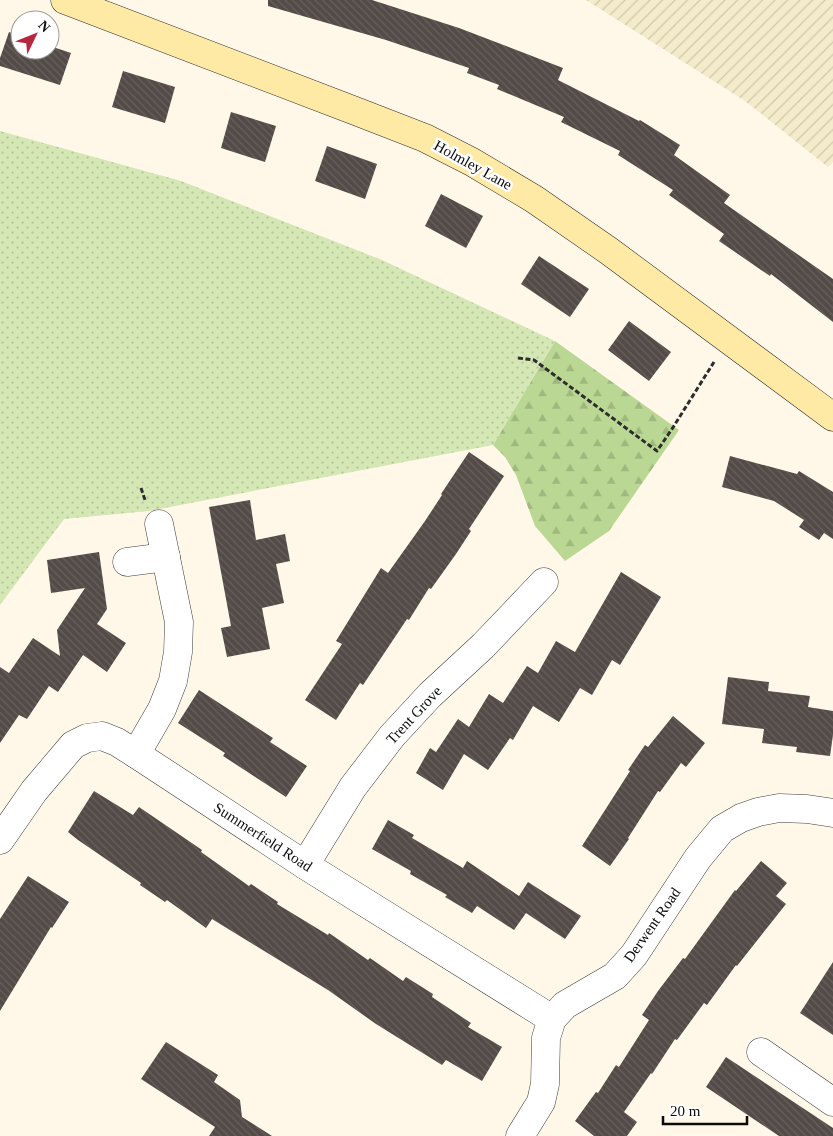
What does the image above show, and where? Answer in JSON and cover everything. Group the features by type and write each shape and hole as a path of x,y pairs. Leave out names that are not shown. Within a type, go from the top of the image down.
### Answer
{"main road":[{"name":"Holmley Lane","path":"65,0 425,138 472,162 534,199 609,251 833,417"}],"street":[{"path":"136,754 162,709 172,681 178,652 179,622 160,524"},
{"path":"127,562 166,557"},
{"name":"Trent Grove","path":"305,865 353,787 392,736 430,695 483,646 544,582"},
{"name":"Summerfield Road","path":"0,840 34,791 73,745 87,738 102,736 117,742 305,865 552,1019"},
{"name":"Derwent Road","path":"552,1019 565,1005 615,976 634,955 698,858 722,829 741,818 779,808 807,809 833,813"},
{"path":"520,1136 541,1102 545,1084 546,1038 552,1019"},
{"path":"761,1052 833,1102"}],"path":[{"path":"518,358 534,360 657,451 727,340"}],"shaded area":[{"path":"586,0 833,0 833,162 828,167 745,101"}],"green space":[{"path":"0,131 181,181 382,260 555,341 493,445 149,511 64,519 0,605"},
{"path":"555,341 679,430 609,531 565,561 535,526 516,475 505,457 493,445"}],"building":[{"path":"268,0 372,0 459,28 563,68 558,80 640,120 680,145 674,155 730,195 724,203 833,279 833,322 771,274 770,276 719,241 724,234 669,195 673,190 618,155 620,151 561,122 564,117 497,89 499,85 467,73 469,68 386,40 268,6"},
{"path":"9,32 10,60 60,60 60,49 71,53 60,85 0,66 0,58"},
{"path":"123,71 175,87 165,123 112,107"},
{"path":"231,112 276,126 265,162 221,148"},
{"path":"327,146 377,164 365,199 315,181"},
{"path":"441,194 483,216 466,248 425,226"},
{"path":"539,256 589,289 570,317 521,284"},
{"path":"629,321 671,352 649,381 608,350"},
{"path":"469,452 504,476 469,529 471,531 456,554 431,589 429,588 363,685 360,683 336,720 305,700 342,644 336,641 381,568 388,573 425,521"},
{"path":"730,456 797,474 799,471 833,492 833,539 824,533 819,540 799,527 804,520 774,501 722,487"},
{"path":"250,500 256,540 285,534 290,561 276,564 284,603 262,608 270,649 227,657 221,628 231,626 209,507"},
{"path":"99,552 107,609 97,624 126,643 107,672 83,655 58,692 49,686 27,719 19,715 0,743 0,667 9,673 33,638 60,656 57,630 85,588 51,593 47,560"},
{"path":"621,572 661,597 620,665 612,660 592,695 580,688 559,722 533,706 513,740 510,738 488,770 464,754 443,790 416,773 430,748 436,752 458,719 469,727 489,694 503,703 527,666 538,673 556,641 575,652"},
{"path":"728,677 769,682 768,691 810,696 808,707 833,711 833,735 830,756 796,752 797,747 762,743 764,729 722,724"},
{"path":"199,690 273,738 270,742 307,766 286,797 223,756 225,753 178,723"},
{"path":"673,716 705,743 686,767 681,763 660,792 658,791 610,866 582,846 645,745 648,747"},
{"path":"94,791 133,815 139,807 202,850 201,852 249,886 251,884 278,902 277,904 328,935 329,933 368,960 370,958 403,981 406,977 433,994 432,997 471,1023 468,1027 502,1047 482,1081 446,1060 442,1065 376,1024 328,990 212,919 206,928 167,900 165,902 140,885 141,883 78,840 68,832"},
{"path":"388,820 414,835 412,838 463,868 467,861 519,896 528,882 581,916 565,939 526,913 514,930 477,906 472,913 445,897 447,895 410,874 411,871 372,849"},
{"path":"761,861 787,883 776,896 786,904 736,965 707,1005 704,1003 677,1040 675,1039 624,1112 637,1122 627,1136 594,1136 575,1121 596,1092 598,1093 616,1065 619,1067 649,1020 642,1015 658,991 683,958 685,959 735,890"},
{"path":"28,876 69,902 51,927 0,1011 0,919"},
{"path":"833,962 833,1035 800,1013"},
{"path":"166,1042 218,1075 214,1082 240,1100 242,1117 272,1136 209,1136 215,1127 141,1079"},
{"path":"726,1057 833,1128 833,1136 779,1136 706,1087"}]}
